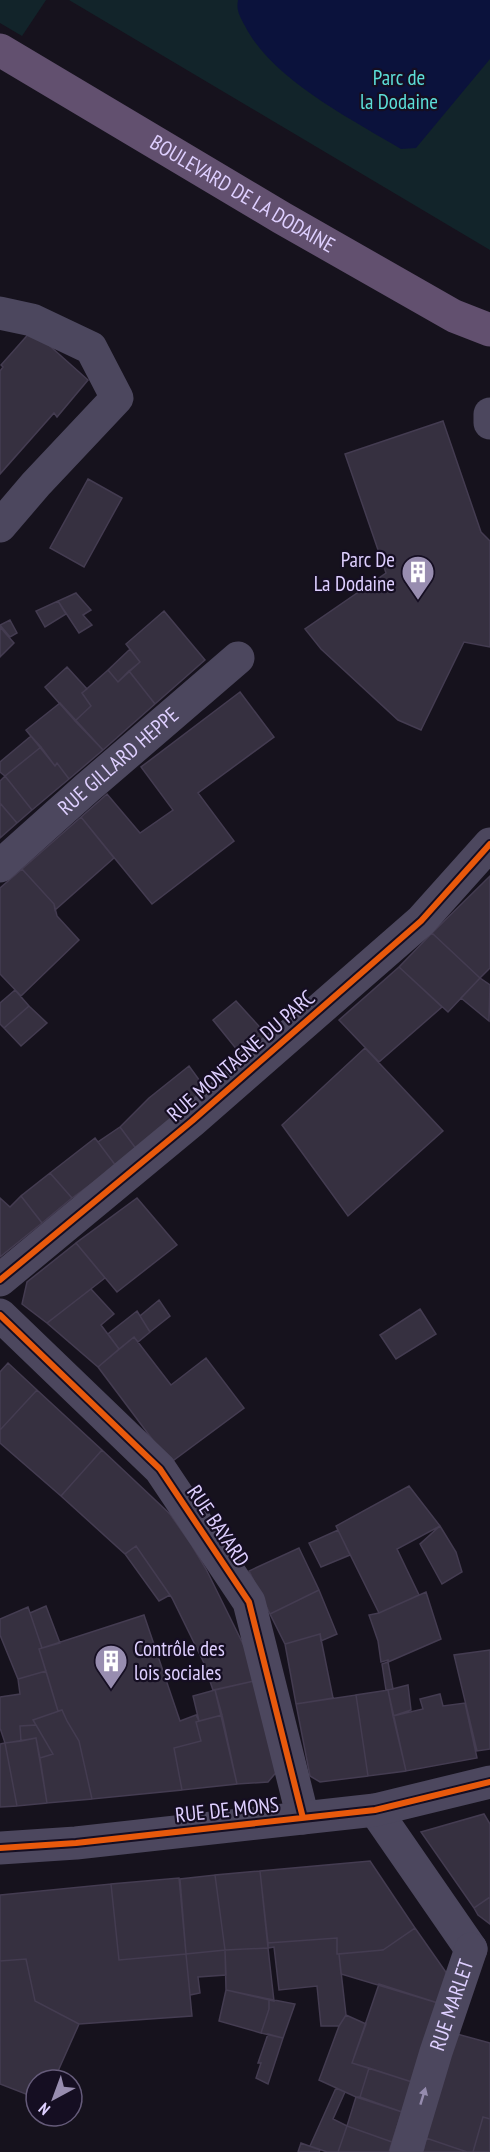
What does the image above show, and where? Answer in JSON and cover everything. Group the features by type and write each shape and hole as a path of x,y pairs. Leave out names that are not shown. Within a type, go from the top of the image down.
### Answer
{"main road":[{"name":"BOULEVARD DE LA DODAINE","path":"0,50 282,218 454,316 490,330"}],"street":[{"path":"0,314 32,320 91,348 117,398 0,526"},
{"path":"490,414 490,423"},
{"name":"RUE GILLARD HEPPE","path":"0,866 95,780 238,658"},
{"name":"RUE MONTAGNE DU PARC","path":"0,1280 192,1121 421,921 490,844"},
{"name":"RUE BAYARD","path":"0,1315 159,1469 249,1602 303,1818"},
{"name":"RUE DE MONS","path":"0,1848 76,1843 375,1810 490,1782"},
{"name":"RUE MARLET","path":"375,1810 481,1953 436,2052 406,2152"}],"green space":[{"path":"0,0 46,0 22,36 0,23"},
{"name":"Parc de la Dodaine","path":"69,0 490,0 490,250"}],"shaded area":[{"path":"238,0 490,0 490,59 416,148 401,149 314,96 274,63 257,45 245,26 238,10"}],"building":[{"path":"32,330 88,380 57,417 54,413 0,474 0,371 3,367 1,365"},
{"name":"Parc De La Dodaine","path":"443,421 481,532 490,541 490,647 464,642 421,730 398,720 321,649 305,629 386,573 345,454"},
{"path":"88,479 122,498 84,567 50,548"},
{"path":"76,593 91,610 83,615 92,625 79,633 58,601"},
{"path":"58,601 66,614 45,627 36,611"},
{"path":"164,611 205,660 155,704 129,671 140,662 126,644"},
{"path":"10,620 17,633 10,637 0,625"},
{"path":"0,627 14,643 0,657"},
{"path":"130,649 140,662 118,682 108,670"},
{"path":"67,667 87,689 82,693 91,706 75,721 45,687"},
{"path":"108,670 118,682 129,671 155,704 103,750 75,721 91,706 82,693"},
{"path":"240,692 274,737 198,793 234,841 152,904 81,817 107,794 140,833 173,810 141,767"},
{"path":"60,703 103,750 69,779 57,763 55,766 26,730"},
{"path":"31,736 41,747 5,776 0,772 0,762"},
{"path":"41,747 55,766 57,763 69,779 32,810 5,776"},
{"path":"5,776 32,810 17,823 0,803 0,781"},
{"path":"0,803 17,823 0,838"},
{"path":"81,817 114,858 55,910 54,904 22,869"},
{"path":"22,869 54,904 57,916 79,940 21,996 0,974 0,888"},
{"path":"490,876 490,968 480,978 432,933"},
{"path":"432,933 480,978 448,1012 399,967"},
{"path":"399,967 442,1007 379,1062 339,1020"},
{"path":"480,978 490,985 489,1021 461,998"},
{"path":"15,990 29,1006 4,1028 0,1024 0,1003"},
{"path":"236,1001 267,1035 242,1056 213,1020"},
{"path":"29,1006 47,1023 21,1046 4,1028"},
{"path":"365,1048 443,1131 348,1216 282,1125"},
{"path":"189,1066 208,1092 137,1150 120,1127 149,1098"},
{"path":"120,1127 137,1150 116,1166 98,1142"},
{"path":"95,1138 116,1166 72,1198 50,1173"},
{"path":"50,1173 72,1198 42,1223 21,1196"},
{"path":"21,1196 42,1223 0,1257 0,1198 10,1207"},
{"path":"137,1198 177,1245 117,1292 76,1243"},
{"path":"76,1243 105,1278 47,1323 22,1304 27,1282"},
{"path":"91,1289 114,1314 101,1325 119,1349 98,1367 47,1323"},
{"path":"159,1300 170,1316 150,1332 140,1316"},
{"path":"420,1309 436,1334 396,1359 380,1335"},
{"path":"137,1311 150,1332 138,1342 134,1337 119,1349 108,1334"},
{"path":"134,1337 171,1385 206,1358 244,1408 170,1463 98,1367"},
{"path":"8,1363 37,1390 0,1430 0,1372"},
{"path":"37,1390 102,1450 61,1496 0,1443 0,1430"},
{"path":"102,1450 170,1514 191,1544 206,1569 247,1652 254,1681 213,1690 203,1661 172,1598 136,1546 125,1554 61,1496"},
{"path":"409,1486 440,1526 397,1549 419,1595 379,1613 336,1526"},
{"path":"440,1526 456,1552 462,1572 442,1584 420,1544"},
{"path":"338,1530 350,1555 321,1567 309,1543"},
{"path":"136,1546 170,1595 159,1601 125,1554"},
{"path":"299,1548 319,1590 270,1614 249,1571"},
{"path":"319,1590 337,1634 321,1641 320,1634 285,1644 270,1614"},
{"path":"426,1592 441,1639 388,1662 388,1660 381,1662 378,1641 369,1615 379,1613"},
{"path":"46,1606 60,1643 42,1648 30,1613"},
{"path":"28,1607 42,1648 39,1649 46,1671 18,1679 0,1635 0,1619"},
{"name":"Contrôle des lois sociales","path":"144,1615 180,1721 196,1715 199,1721 196,1722 201,1741 174,1748 182,1790 92,1799 79,1741 62,1710 58,1711 39,1649"},
{"path":"320,1634 333,1698 296,1704 285,1644"},
{"path":"490,1650 490,1749 477,1751 454,1655"},
{"path":"388,1662 393,1689 386,1690 382,1664"},
{"path":"46,1671 58,1711 62,1710 33,1720 36,1725 20,1726 21,1741 5,1743 0,1728 0,1697 20,1694 18,1679"},
{"path":"254,1681 279,1769 268,1782 237,1784 215,1690"},
{"path":"408,1685 411,1710 393,1716 388,1690"},
{"path":"215,1690 222,1715 199,1721 193,1696"},
{"path":"388,1690 406,1771 368,1776 356,1695"},
{"path":"440,1694 443,1706 465,1703 477,1758 406,1771 393,1716 423,1709 420,1699"},
{"path":"356,1695 368,1776 320,1782 310,1776 296,1704"},
{"path":"62,1710 79,1741 92,1799 47,1803 40,1758 53,1754 33,1720"},
{"path":"222,1715 237,1784 182,1790 174,1748 201,1741 196,1722"},
{"path":"36,1725 53,1754 40,1758 36,1738 21,1741 20,1726"},
{"path":"36,1738 47,1803 17,1806 5,1743"},
{"path":"5,1743 17,1806 0,1807 0,1744"},
{"path":"484,1814 490,1824 490,1897 474,1908 421,1832"},
{"path":"370,1861 415,1928 383,1950 337,1954 337,1938 268,1943 260,1871"},
{"path":"260,1871 268,1948 225,1950 215,1875"},
{"path":"215,1875 225,1950 186,1954 180,1879"},
{"path":"179,1878 186,1954 119,1960 111,1884"},
{"path":"111,1884 119,1960 186,1954 192,2016 79,2024 35,2001 26,1959 0,1961 0,1895"},
{"path":"490,1897 490,1924 478,1915 474,1908"},
{"path":"415,1928 448,1975 438,2003 341,1974 339,1954 383,1950"},
{"path":"337,1938 337,1954 339,1954 346,2015 339,2026 321,2026 317,1986 279,1990 274,1947 268,1948 268,1943"},
{"path":"268,1948 274,2001 226,1990 225,1950"},
{"path":"225,1950 226,1975 198,1977 200,1993 190,1995 186,1954"},
{"path":"26,1959 35,2001 79,2024 59,2068 24,2068 24,2093 0,2084 0,1961"},
{"path":"379,1984 438,2003 412,2082 352,2063"},
{"path":"226,1990 269,1999 269,2009 261,2033 219,2021"},
{"path":"269,1999 295,2004 283,2038 261,2033 269,2009"},
{"path":"346,2015 366,2024 352,2063 369,2068 360,2097 319,2080 339,2026"},
{"path":"268,2034 283,2038 268,2084 256,2078 261,2063 258,2063"},
{"path":"457,2034 490,2043 490,2119 483,2117 473,2152 426,2138"},
{"path":"369,2068 412,2082 402,2112 360,2097"},
{"path":"336,2088 345,2092 333,2119 347,2126 338,2152 327,2152 310,2146"},
{"path":"356,2097 402,2112 392,2142 347,2126"},
{"path":"483,2117 490,2119 490,2152 473,2152"},
{"path":"347,2126 392,2142 389,2152 338,2152"},
{"path":"426,2138 467,2152 423,2152"},
{"path":"301,2143 320,2150 319,2152 298,2152"}],"cycle path":[{"path":"0,1280 192,1121 421,921 490,844"},
{"path":"0,1315 160,1469 249,1602 303,1818"},
{"path":"0,1848 76,1843 375,1810 490,1782"}],"place":[{"name":"Parc De La Dodaine","path":"418,601"},
{"name":"Contrôle des lois sociales","path":"111,1690"}]}
